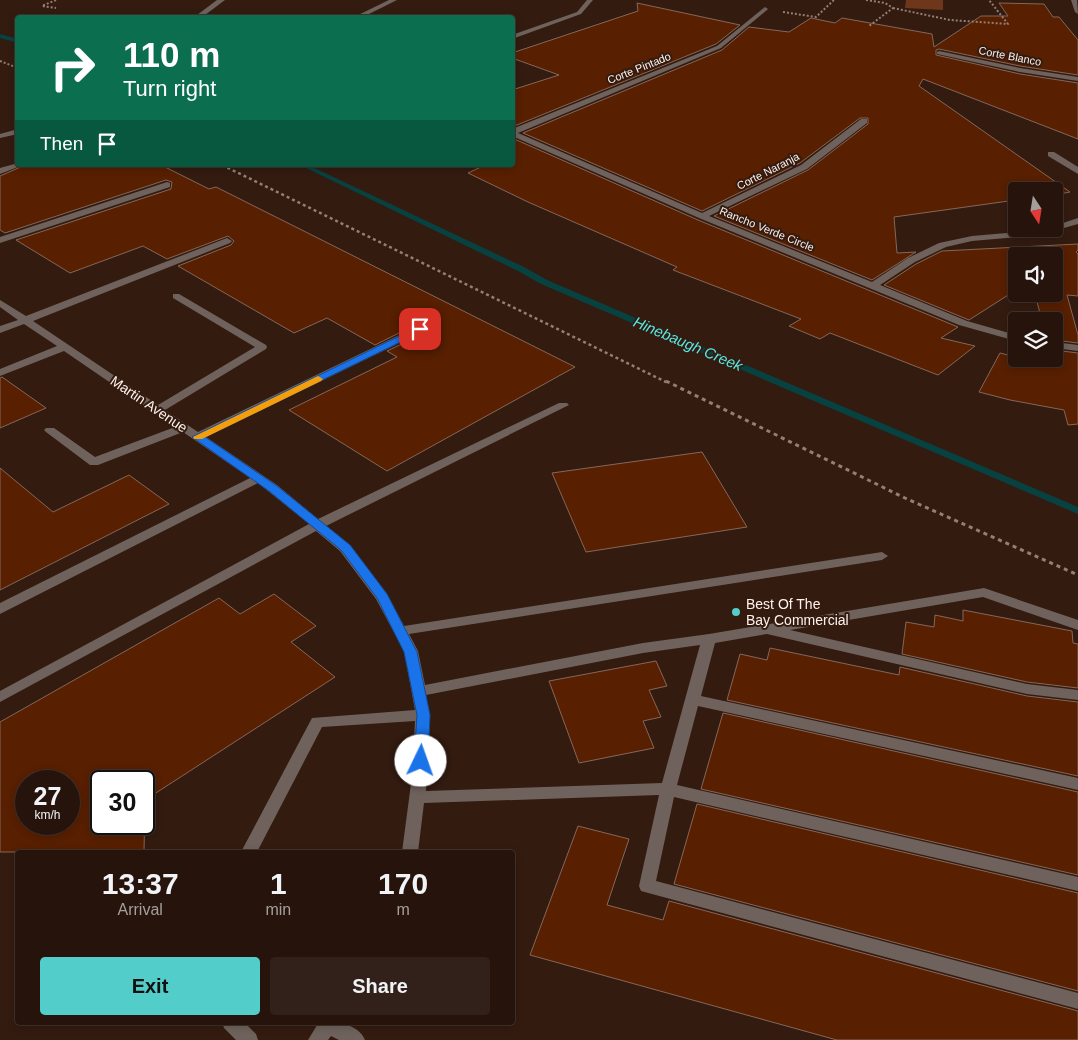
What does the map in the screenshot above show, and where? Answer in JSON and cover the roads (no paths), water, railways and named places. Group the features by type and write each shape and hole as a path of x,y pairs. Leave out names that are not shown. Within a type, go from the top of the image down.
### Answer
{"street":[{"path":"200,15 222,0"},
{"path":"362,15 394,0"},
{"path":"515,36 579,13 590,0"},
{"path":"1074,0 1078,12"},
{"name":"Corte Pintado","path":"515,132 719,47 766,9"},
{"name":"Corte Blanco","path":"939,53 1020,70 1078,79"},
{"name":"Corte Naranja","path":"702,216 804,167 864,121"},
{"path":"0,136 15,132"},
{"name":"Rancho Verde Circle","path":"515,134 702,216 963,323 1008,336"},
{"path":"1051,154 1078,171"},
{"path":"0,171 15,166"},
{"path":"0,240 166,185"},
{"path":"874,285 918,255 954,242 1054,230 1078,221"},
{"path":"0,330 227,241"},
{"path":"157,410 262,347 176,296"},
{"name":"Martin Avenue","path":"0,303 258,478 346,548 382,597 411,652 424,715 420,776 410,850"},
{"path":"197,437 420,329"},
{"path":"1063,346 1078,348"},
{"path":"0,374 65,347"},
{"path":"0,697 317,525 563,405"},
{"path":"50,430 94,462 183,428"},
{"path":"0,609 258,478"},
{"path":"400,630 882,556"},
{"path":"419,691 643,648 709,639 763,628 984,592 1078,625"},
{"path":"763,628 1027,689 1078,695"},
{"path":"709,639 668,788 647,886 1078,1001"},
{"path":"692,699 1078,784"},
{"path":"249,850 317,722 424,715"},
{"path":"417,797 668,788 1078,884"},
{"path":"234,1025 249,1040"},
{"path":"317,1040 329,1025"},
{"path":"332,1025 356,1040"}],"waterway":[{"name":"Hinebaugh Creek","path":"0,36 15,40"},
{"name":"Hinebaugh Creek","path":"307,167 521,269 544,282 1078,511"}],"place":[{"name":"Best Of The Bay Commercial","path":"736,612"}]}
